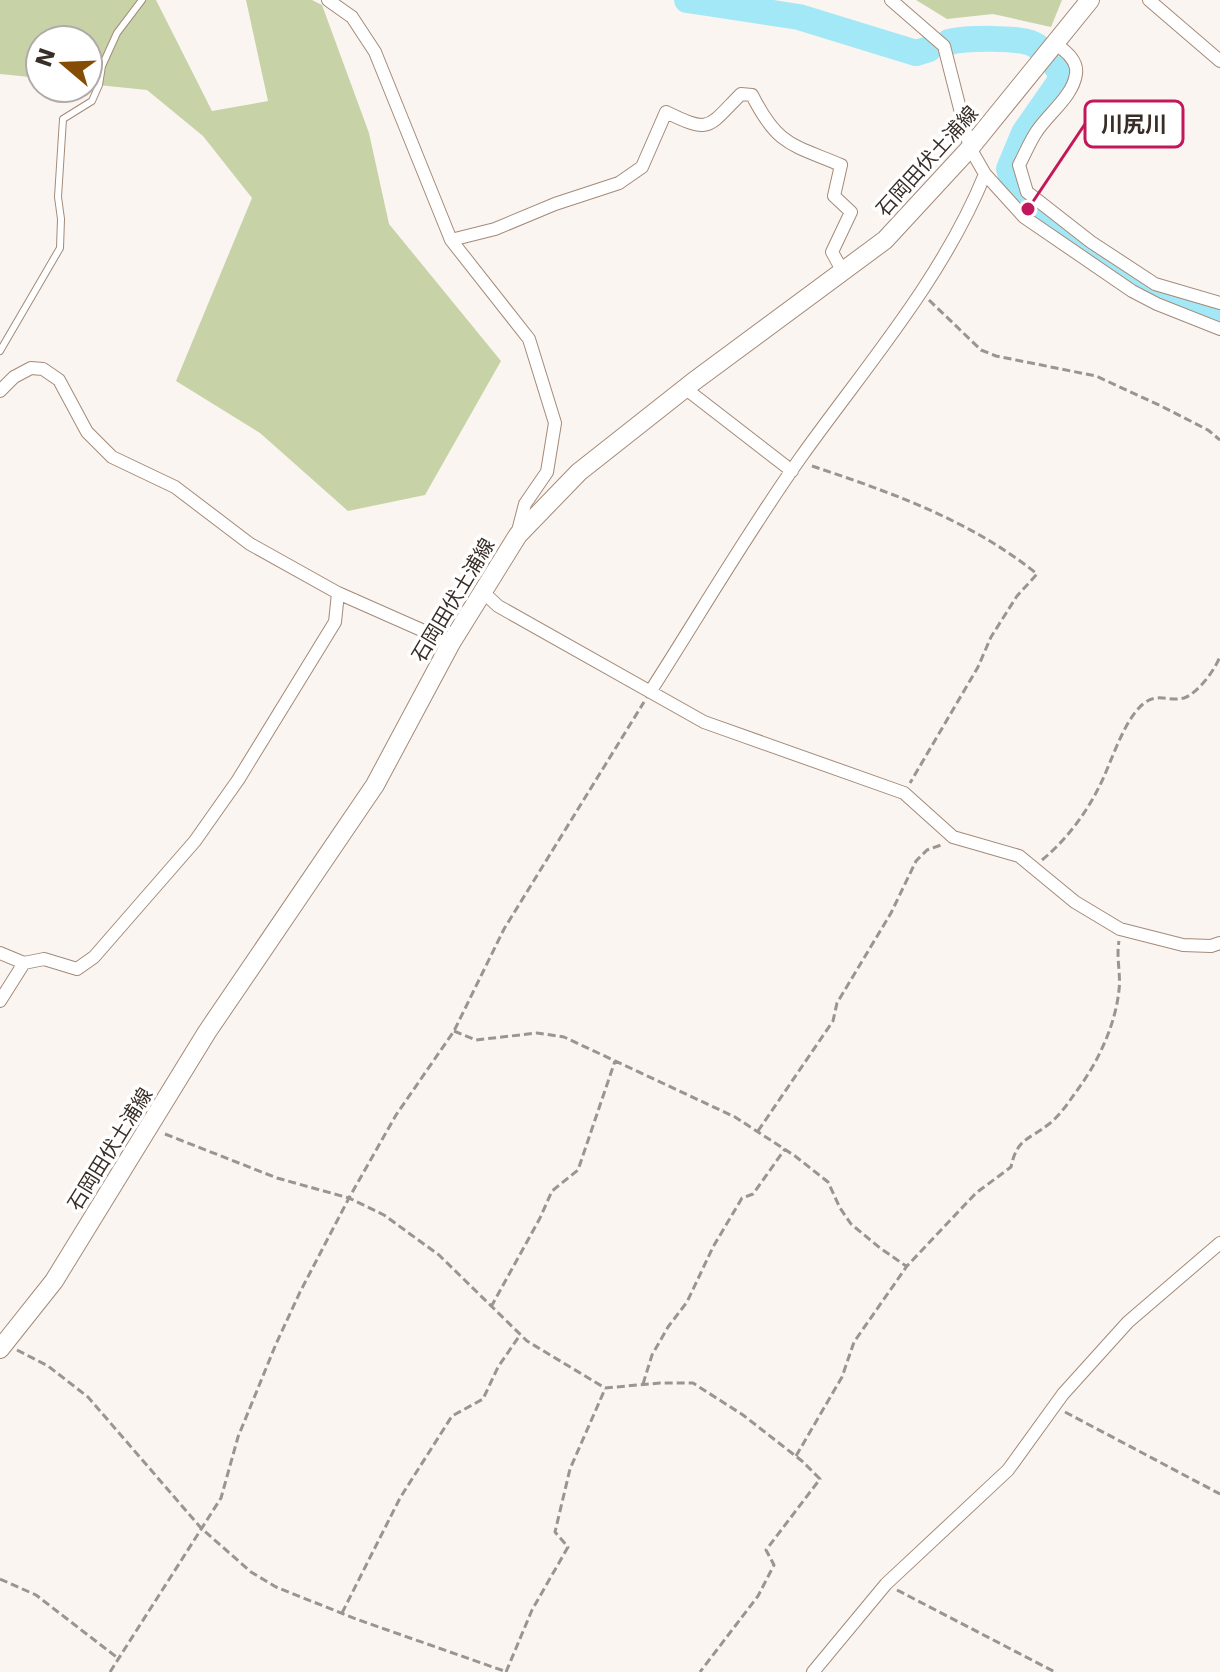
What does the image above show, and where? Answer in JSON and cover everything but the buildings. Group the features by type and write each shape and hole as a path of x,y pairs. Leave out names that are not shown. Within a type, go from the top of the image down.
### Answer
{"main road":[{"name":"石岡田伏土浦線","path":"1,1347 54,1281 207,1032 375,785 451,643 518,535 579,472 885,240 970,148 1090,0"}],"street":[{"path":"328,0 352,17 375,52 451,240 529,339 555,423 547,472 525,504 518,535"},
{"path":"891,0 944,46 970,148 985,174 1024,217 1132,291 1220,329"},
{"path":"1149,0 1220,61"},
{"path":"1050,52 1067,52 1077,72 1071,88 1037,132 1019,165 1027,192 1091,242 1155,284 1220,303"},
{"path":"451,240 495,229 555,204 619,183 642,167 666,112 694,126 711,124 741,94 752,95 766,122 783,141 841,165 834,196 851,212 832,252 843,272"},
{"path":"650,692 795,466 920,292 968,215 985,174"},
{"path":"0,391 14,377 31,368 43,369 59,380 87,432 112,457 175,487 250,544 338,593 451,643"},
{"path":"686,389 795,466"},
{"path":"483,592 498,606 704,722 904,793 953,837 1019,856 1075,902 1120,929 1183,945 1211,946 1220,943"},
{"path":"0,953 24,963 44,959 77,969 94,957 176,864 238,780 335,622 338,593"},
{"path":"0,1001 24,963"},
{"path":"813,1672 886,1584 1008,1470 1054,1406 1128,1322 1220,1243"}],"lane":[{"path":"0,351 60,248 58,197 63,119 92,101 102,66 117,33 142,0"}],"path":[{"path":"920,292 981,350 996,356 1096,376 1208,430 1220,440"},
{"path":"795,466 896,494 1009,551 1037,574 1017,596 991,637 978,667 904,793"},
{"path":"1033,867 1065,841 1098,789 1141,705 1156,696 1181,699 1192,694 1220,656"},
{"path":"110,1672 221,1498 238,1437 294,1305 349,1198 396,1115 454,1031 504,929 650,692"},
{"path":"758,1131 833,1021 837,1003 891,913 916,861 927,850 949,842 953,837"},
{"path":"796,1456 842,1377 854,1342 907,1266 976,1193 1011,1167 1014,1152 1025,1139 1050,1124 1074,1096 1104,1046 1113,1019 1119,989 1117,951 1120,929"},
{"path":"454,1031 476,1040 537,1033 564,1037 735,1117 785,1149 828,1182 851,1224 907,1266"},
{"path":"491,1307 552,1191 578,1170 615,1061"},
{"path":"150,1127 277,1178 349,1198 384,1215 439,1255 520,1334 605,1388 693,1383 743,1415 820,1479 766,1550 774,1565 758,1596 700,1672"},
{"path":"643,1384 652,1355 687,1302 713,1247 742,1198 753,1194 785,1149"},
{"path":"342,1613 400,1498 452,1416 483,1399 498,1367 520,1334"},
{"path":"1,1347 29,1354 88,1397 201,1528 251,1572 276,1587 342,1613 506,1672 532,1610 568,1547 555,1532 570,1469 605,1388"},
{"path":"1054,1406 1220,1494"},
{"path":"0,1579 36,1595 119,1659"},
{"path":"886,1584 1055,1672"}],"green space":[{"path":"0,0 156,0 212,111 268,101 246,0 312,0 322,5 369,133 389,224 501,361 425,495 348,511 260,433 176,381 252,198 203,136 147,90 104,86 104,24 24,24 24,76 0,74"},
{"path":"916,0 1062,0 1051,27 993,14 947,19"}],"waterway":[{"path":"687,0 799,17 916,53 929,49"},
{"path":"949,42 979,39 1016,40 1033,44 1046,54 1063,77 1024,133 1009,169 1014,186 1028,209 1145,288 1220,317"}],"place":[{"name":"川尻川","path":"1028,209"}]}
